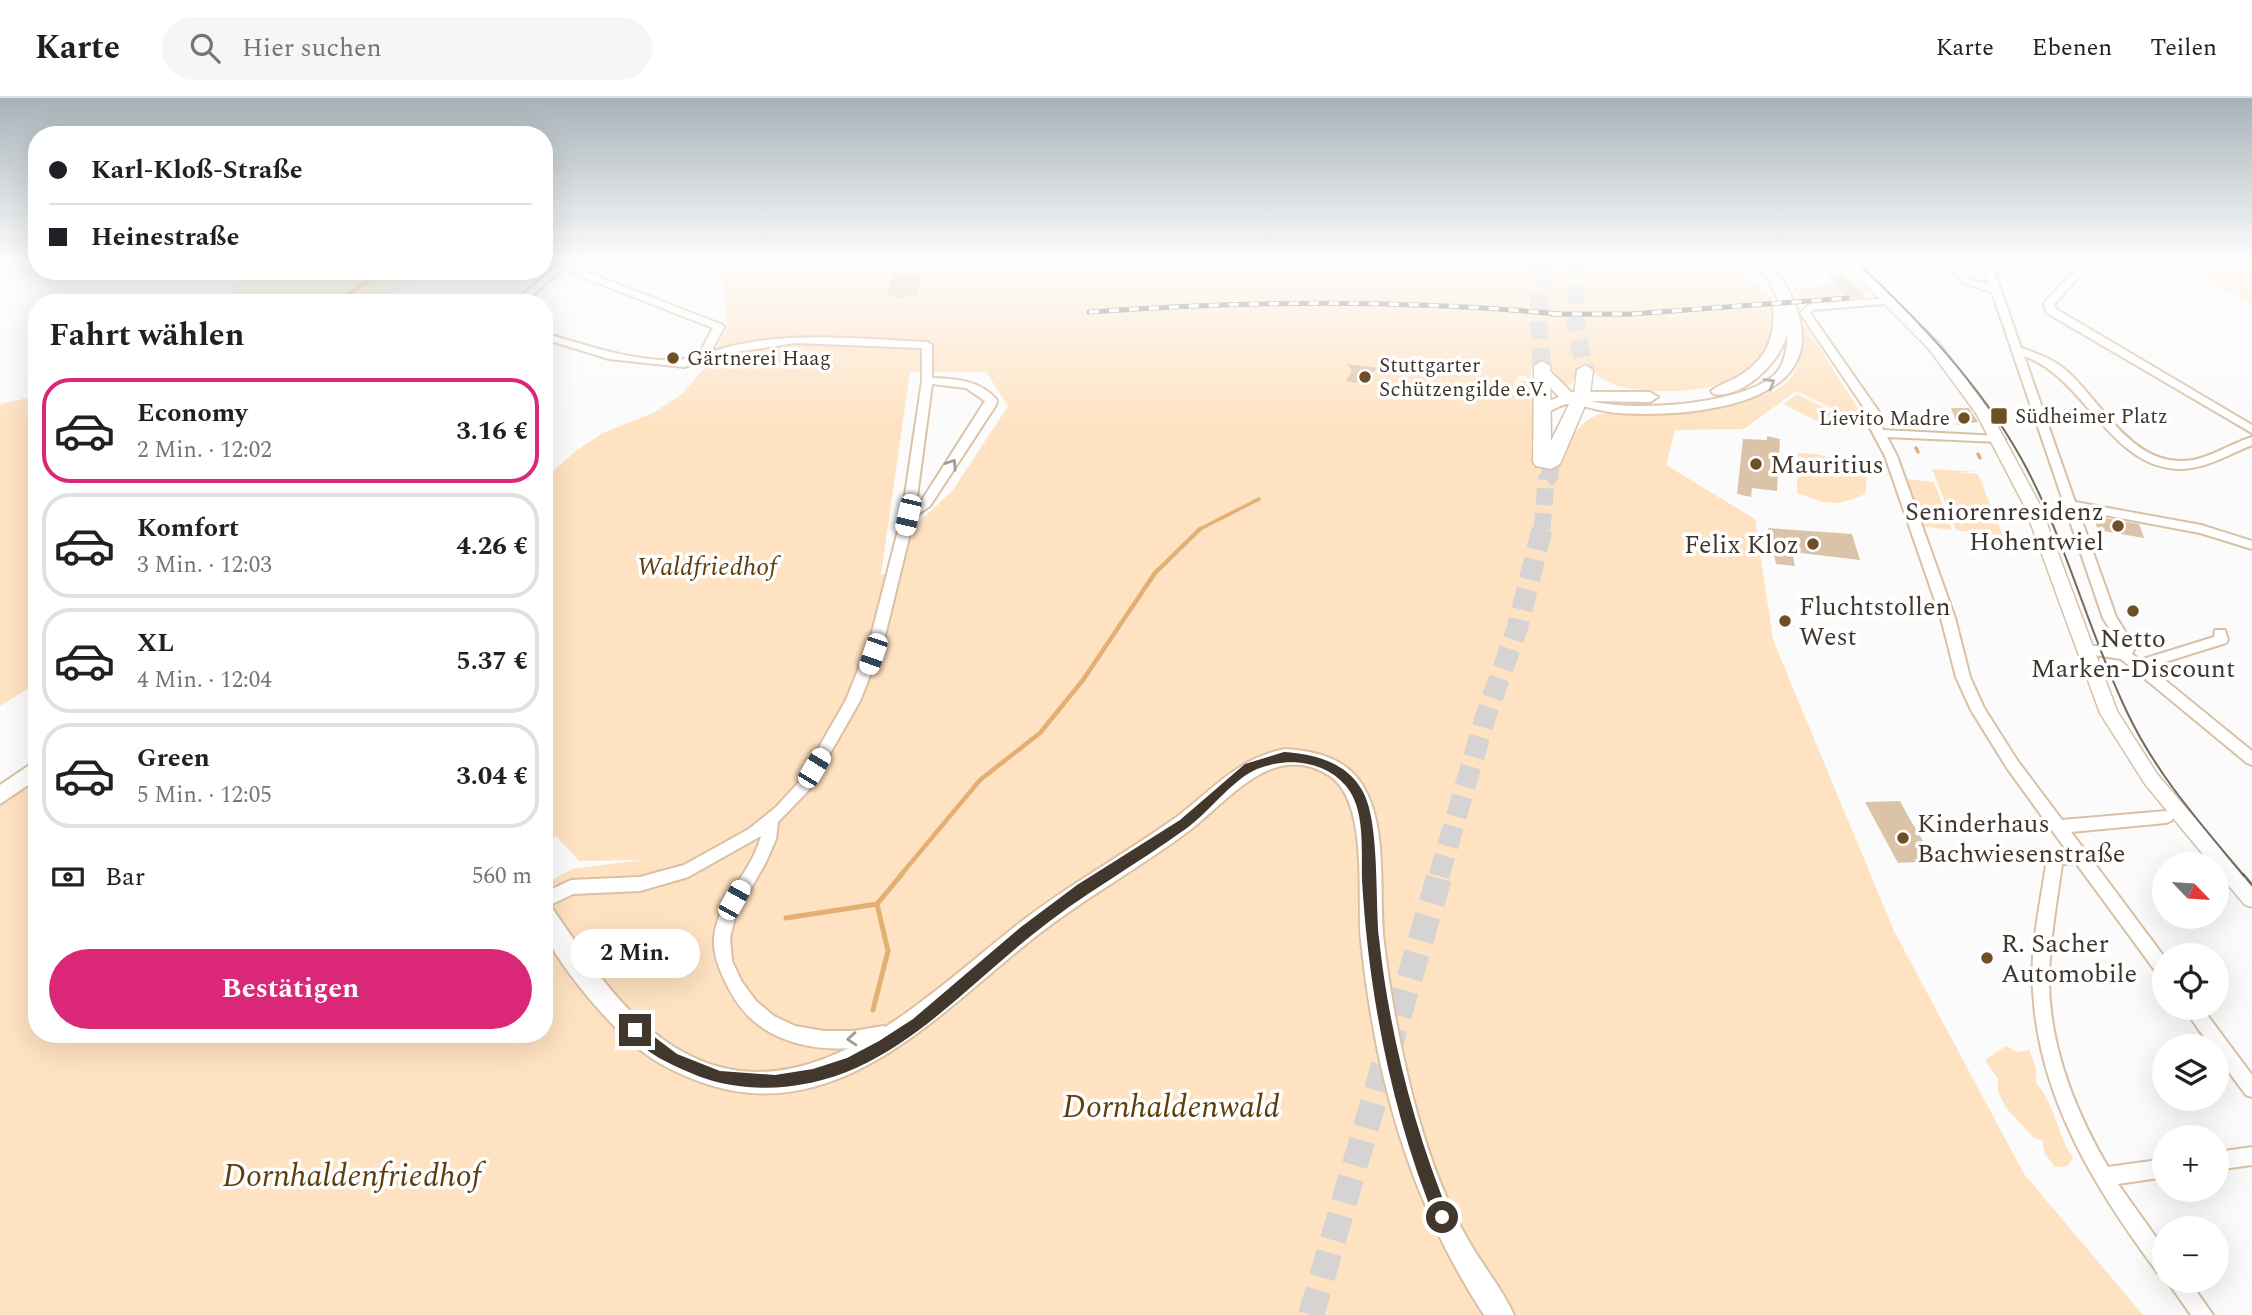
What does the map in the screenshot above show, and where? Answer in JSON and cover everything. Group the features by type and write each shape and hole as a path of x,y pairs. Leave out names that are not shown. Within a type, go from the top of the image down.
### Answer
{"main road":[{"path":"1542,409 1576,398 1707,394 1738,384 1764,366 1781,338 1782,316"},
{"path":"1567,424 1608,409 1663,408 1724,400 1762,389 1779,379 1791,358 1795,340 1792,316"},
{"path":"1542,368 1546,463 1567,424 1585,371 1602,389 1622,395"},
{"path":"1542,368 1576,398 1608,409"},
{"path":"553,927 599,990 635,1030 672,1059 703,1073 756,1082 813,1075 867,1055 918,1023 1026,932 1082,889 1184,823 1250,767 1284,757 1308,759 1326,765 1353,786 1364,808 1372,938 1384,1018 1421,1166 1450,1236 1500,1315"},
{"path":"0,796 28,775"}],"street":[{"path":"690,316 719,327 704,357"},
{"path":"1807,316 1873,412 1878,433 1891,456 1948,618 1964,677 1978,710 2058,827 2152,954"},
{"path":"1905,316 1941,355 1999,439 2046,539 2109,713 2121,734 2151,779 2252,899"},
{"path":"2004,316 2047,441 2073,505 2110,618 2128,647 2124,655"},
{"path":"2059,316 2252,430"},
{"path":"553,339 631,361 684,364 704,357 795,340 927,345 927,381 908,515 877,640 863,680 804,786 771,819 705,862 673,876 614,887 571,887 553,896"},
{"path":"2017,350 2030,352 2060,370 2129,444 2148,458 2184,465 2252,441"},
{"path":"908,515 926,503 991,400 981,388 967,383 927,381"},
{"path":"1878,433 1999,439"},
{"path":"2073,505 2201,529 2252,545"},
{"path":"2138,666 2221,640 2220,633"},
{"path":"2085,650 2124,655 2252,759"},
{"path":"2058,827 2166,817"},
{"path":"771,819 764,849 734,900 726,926 722,954 726,969 740,994 764,1020 775,1026 820,1039 867,1038 918,1023"},
{"path":"2079,856 2055,858 2041,992 2047,1036 2057,1076 2079,1134 2102,1177 2152,1248"},
{"path":"2201,1020 2252,1089"},
{"path":"2229,1159 2252,1156"},
{"path":"2102,1177 2152,1170"},
{"path":"2186,1293 2203,1315"}],"green space":[{"path":"726,316 1774,316 1769,353 1744,374 1723,384 1695,390 1650,391 1617,385 1579,369 1572,384 1568,385 1545,366 1532,368 1529,380 1526,376 1518,376 1513,387 1520,381 1537,381 1536,439 1531,439 1532,452 1538,463 1557,465 1566,455 1565,443 1587,420 1597,415 1698,407 1751,399 1773,391 1788,381 1797,369 1801,348 1800,325 1807,328 1864,418 1853,418 1796,391 1744,429 1675,430 1666,465 1755,519 1773,640 1894,931 2024,1174 2143,1315 0,1315 0,803 28,781 28,1043 553,1043 553,879 572,869 641,860 579,861 556,836 553,838 553,471 603,433 653,413 682,394 713,358 727,325","holes":["910,372 986,372 1008,406 953,490 916,525 900,568 881,575"]},
{"path":"1797,394 1843,417 1829,427 1783,404"},
{"path":"28,398 28,689 0,706 0,404"},
{"path":"1798,453 1826,456 1859,471 1867,477 1865,494 1831,503 1797,493"},
{"path":"1932,469 1977,472 1959,472 1978,474 2003,536 1956,530"},
{"path":"1904,479 1934,482 1952,530 1920,526"},
{"path":"2006,1046 2017,1052 2029,1050 2036,1068 2036,1083 2048,1100 2073,1158 2067,1166 2055,1167 2045,1154 2042,1140 2034,1138 2007,1109 1998,1092 1998,1079 1985,1060"}],"building":[{"path":"1347,364 1379,368 1355,383 1346,381 1352,370"},
{"name":"Lievito Madre","path":"1951,408 1969,408 1978,422 1958,425"},
{"name":"Mauritius","path":"1767,436 1780,439 1777,491 1752,488 1751,497 1737,494 1743,439 1767,440"},
{"name":"Seniorenresidenz Hohentwiel","path":"2093,516 2139,524 2144,538 2098,530"},
{"name":"Felix Kloz","path":"1768,528 1852,534 1860,560 1792,552 1795,566 1776,564"},
{"name":"Kinderhaus Bachwiesenstraße","path":"1900,801 1935,861 1898,863 1865,802"}],"waterway":[{"path":"1916,448 1918,452"},
{"path":"1978,454 1980,458"},
{"path":"1198,530 1259,499"},
{"path":"900,876 980,780 1040,733 1083,680 1155,573 1200,529"},
{"path":"877,904 902,874"},
{"path":"786,918 877,904"},
{"path":"873,1010 888,951 877,904"}],"tunnel":[{"path":"1538,316 1542,366"},
{"path":"1576,316 1585,370"},
{"path":"1542,530 1546,480 1550,476 1551,464"},
{"path":"1439,876 1485,718 1517,629 1542,529"},
{"path":"1311,1315 1440,874"}],"tram line":[{"path":"1911,316 1966,377 2021,458 2051,520 2113,681 2139,735 2180,798 2244,876"},
{"path":"2243,874 2252,885"}],"place":[{"name":"Gärtnerei Haag","path":"673,358"},
{"name":"Stuttgarter Schützengilde e.V.","path":"1365,377"},
{"name":"Südheimer Platz","path":"1999,416"},
{"name":"Lievito Madre","path":"1964,418"},
{"name":"Mauritius","path":"1756,464"},
{"name":"Seniorenresidenz Hohentwiel","path":"2118,526"},
{"name":"Felix Kloz","path":"1813,544"},
{"name":"Netto Marken-Discount","path":"2133,611"},
{"name":"Fluchtstollen West","path":"1785,621"},
{"name":"Kinderhaus Bachwiesenstraße","path":"1903,838"},
{"name":"R. Sacher Automobile","path":"1987,958"}],"route":[{"path":"635,1030 672,1059 703,1073 720,1077 775,1082 813,1075 850,1063 884,1046 918,1023 1026,932 1082,889 1184,823 1250,767 1268,759 1308,759 1326,765 1347,779 1364,808 1372,938 1384,1018 1421,1166 1442,1217"}],"park label":[{"name":"Waldfriedhof","path":"707,566"},
{"name":"Dornhaldenwald","path":"1171,1106"},
{"name":"Dornhaldenfriedhof","path":"352,1175"}]}
